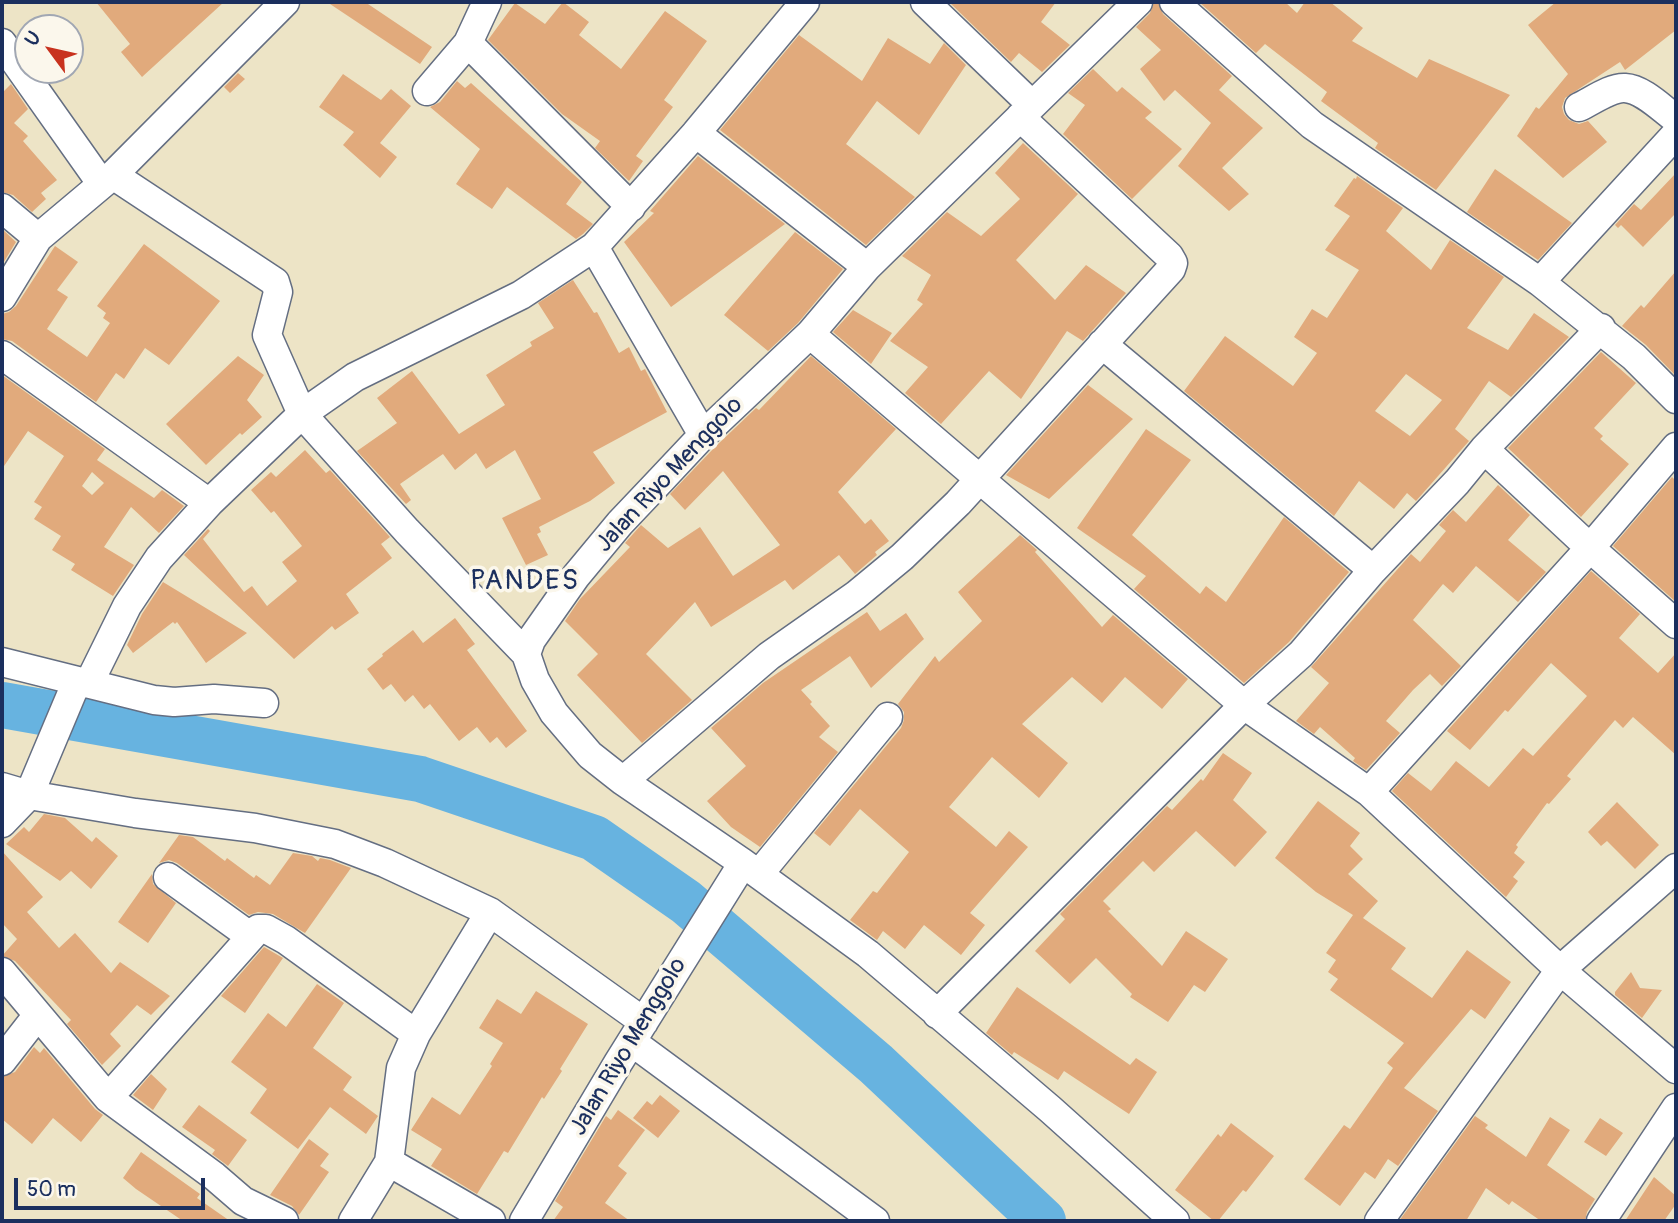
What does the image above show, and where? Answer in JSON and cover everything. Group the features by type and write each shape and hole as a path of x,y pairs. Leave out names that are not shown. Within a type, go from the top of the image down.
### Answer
{"street":[{"path":"2,297 38,238 107,179 285,2"},
{"path":"426,92 468,43 487,2"},
{"path":"2,823 29,795 80,684 143,580 159,558 209,503 302,414 355,377 521,295 593,247 696,133 806,2"},
{"path":"623,781 769,656 856,596 902,557 979,479 1169,272 1173,263 925,2"},
{"name":"Jalan Riyo Menggolo","path":"526,654 531,639 576,576 620,523 703,435 810,334 867,267 1138,2"},
{"path":"1174,2 1312,125 1540,282 1601,328 1676,399"},
{"path":"2,43 107,179 275,282 278,292 267,335 302,414 407,531 526,654 531,671 554,713 590,755 746,870 868,954 1050,1109 1175,1221"},
{"path":"468,43 631,207"},
{"path":"1579,107 1617,89 1626,88 1645,96 1676,119"},
{"path":"696,133 867,267"},
{"path":"1540,282 1676,134"},
{"path":"2,208 38,238"},
{"path":"593,247 703,435"},
{"path":"937,1014 1244,705 1301,654 1373,570 1457,482 1484,449 1601,328"},
{"path":"810,334 1244,705 1369,792 1560,970 1676,1069"},
{"path":"1102,344 1373,570"},
{"path":"2,355 209,503"},
{"path":"1369,792 1590,548 1676,447"},
{"path":"1484,449 1676,624"},
{"path":"2,662 80,684 154,700 174,702 214,699 264,703"},
{"name":"Jalan Riyo Menggolo","path":"524,1221 682,961 746,870 888,717"},
{"path":"2,787 29,795 135,813 255,828 335,844 385,863 490,912 875,1221"},
{"path":"1384,1220 1560,970 1676,868"},
{"path":"168,877 250,936"},
{"path":"353,1221 389,1162 401,1068 416,1034 490,912"},
{"path":"108,1098 250,936 261,928 286,940 416,1034"},
{"path":"2,972 108,1098 214,1176 243,1201 284,1221"},
{"path":"2,1061 37,1016"},
{"path":"1601,1221 1676,1108"},
{"path":"389,1162 491,1221"}],"building":[{"path":"96,2 224,2 142,77 121,52 130,44"},
{"path":"327,2 365,2 432,47 420,64"},
{"path":"563,2 589,22 579,35 621,69 665,11 707,41 664,100 673,107 636,156 643,161 629,181 595,148 600,141 562,114 488,40 515,3 545,24"},
{"path":"949,2 1056,2 1041,22 1070,45 1042,72 1019,53 1011,62"},
{"path":"1154,2 1158,2 1163,14 1232,76 1219,90 1263,128 1222,168 1249,194 1229,211 1178,166 1211,123 1175,90 1164,101 1140,69 1161,50 1136,27 1150,13"},
{"path":"1199,2 1285,2 1297,13 1305,2 1330,2 1363,28 1352,41 1417,78 1429,59 1510,95 1436,190 1375,148 1378,143 1321,101 1327,92 1265,44 1256,53"},
{"path":"1556,2 1676,2 1676,30 1625,70 1620,62 1565,98 1562,107 1569,120 1579,124 1588,121 1607,142 1563,178 1517,136 1536,107 1539,109 1568,74 1528,25"},
{"path":"799,35 862,81 888,38 930,64 944,43 966,65 919,135 877,101 846,144 915,197 866,245 720,130"},
{"path":"1093,69 1117,92 1122,87 1152,112 1145,118 1182,149 1132,199 1063,134 1085,105 1068,93"},
{"path":"238,73 245,79 230,93 224,87"},
{"path":"343,74 381,100 391,89 411,106 380,143 397,157 380,178 343,145 354,132 319,107"},
{"path":"457,81 465,88 471,83 582,182 566,204 593,224 583,234 576,239 507,187 492,209 456,184 480,149 430,107 440,102"},
{"path":"11,84 28,109 14,123 28,136 23,141 57,180 41,193 46,199 32,212 13,195 2,192 2,93"},
{"path":"1023,143 1078,194 1016,260 1055,300 1086,265 1126,293 1083,341 1067,331 1021,399 989,371 941,424 905,393 928,367 890,341 923,304 917,300 931,275 902,256 947,212 981,236 1020,199 995,173"},
{"path":"698,156 785,224 671,307 624,242 654,213 650,211"},
{"path":"1495,169 1572,223 1538,260 1467,212"},
{"path":"1676,173 1676,213 1643,247 1621,225 1618,228 1615,225 1634,204 1641,210"},
{"path":"1357,176 1403,208 1386,231 1431,270 1450,240 1504,277 1467,328 1508,350 1534,313 1569,337 1511,397 1489,381 1455,429 1469,441 1416,501 1407,493 1394,509 1359,481 1334,516 1184,391 1225,336 1293,386 1317,353 1294,337 1312,309 1327,318 1359,270 1325,250 1350,216 1334,206 1354,178","holes":["1406,374 1442,400 1410,436 1375,411"]},
{"path":"2,229 16,242 2,265"},
{"path":"795,232 843,269 798,323 768,351 724,315"},
{"path":"144,244 220,301 169,365 145,348 124,379 116,373 96,402 12,341 2,339 2,314 16,306 55,246 78,262 57,290 68,297 47,329 87,357 110,323 103,318 106,313 97,306"},
{"path":"1676,271 1676,376 1646,345 1622,326 1641,305 1644,308"},
{"path":"573,280 594,313 597,312 619,353 629,347 641,371 645,369 667,412 593,452 615,483 590,501 539,527 541,532 537,534 548,555 526,565 502,518 541,499 515,450 486,469 476,453 455,470 443,454 400,484 411,500 406,504 357,451 397,423 377,398 412,371 459,434 505,405 486,375 532,346 530,342 554,328 538,303"},
{"path":"853,310 892,333 871,364 833,332"},
{"path":"1601,352 1636,383 1594,428 1603,436 1600,439 1629,464 1581,517 1508,448"},
{"path":"238,356 264,375 247,400 262,417 242,435 240,433 206,465 166,424"},
{"path":"811,356 896,429 838,492 865,524 871,519 889,541 855,574 839,555 793,590 785,580 711,627 695,602 646,654 692,700 642,743 577,675 598,654 565,621 580,599 630,547 625,543 641,525 668,548 700,527 733,576 780,545 723,471 685,510 670,494 756,408 759,410"},
{"path":"2,375 105,449 97,460 154,498 162,490 184,506 159,533 131,507 104,547 134,565 113,596 71,570 75,564 52,550 61,536 34,519 42,507 34,502 64,456 28,431 2,469","holes":["92,472 104,483 92,495 82,486"]},
{"path":"1088,385 1133,419 1049,499 1006,475"},
{"path":"1146,429 1191,460 1132,535 1200,594 1206,586 1226,602 1284,517 1349,572 1289,642 1244,683 1134,589 1146,576 1077,528"},
{"path":"305,450 326,473 330,470 390,537 381,544 392,558 346,594 359,613 335,630 332,626 294,659 184,555 208,529 210,531 203,539 244,592 252,586 267,606 297,581 282,562 302,546 274,511 271,513 251,490 271,472 276,477"},
{"path":"1672,477 1676,481 1676,602 1613,546"},
{"path":"1498,485 1530,515 1508,540 1546,572 1518,602 1476,566 1453,593 1443,584 1413,620 1461,666 1442,686 1430,674 1413,690 1386,721 1400,733 1366,770 1353,761 1355,758 1320,727 1314,734 1296,721 1329,683 1311,667 1411,554 1420,562 1446,531 1439,525 1453,510 1466,522"},
{"path":"1020,535 1037,550 1035,552 1102,627 1113,615 1188,679 1162,709 1125,677 1102,703 1072,677 1022,724 1068,763 1039,798 992,757 949,807 996,847 1009,831 1028,847 970,913 985,925 961,955 924,925 905,949 883,931 877,940 850,920 873,891 877,893 909,852 860,809 830,846 814,833 901,728 904,712 898,704 935,656 939,662 982,621 958,592"},
{"path":"1591,571 1640,614 1619,638 1658,673 1676,653 1676,755 1633,717 1623,728 1615,720 1567,776 1571,779 1549,804 1547,803 1516,845 1518,847 1514,853 1525,862 1513,877 1518,881 1506,897 1392,791 1408,773 1431,791 1456,761 1489,787 1523,748 1533,756 1587,696 1551,663 1470,750 1447,731"},
{"path":"163,582 247,633 206,663 177,622 173,622 133,653 127,645 142,614"},
{"path":"867,612 880,631 906,613 924,639 871,688 850,656 801,690 830,726 819,737 838,752 760,847 731,827 707,801 746,766 711,728 763,683"},
{"path":"455,618 475,644 467,650 527,731 506,748 497,737 490,743 477,727 459,741 430,704 424,709 413,695 405,702 391,684 383,690 367,669 413,630 423,643"},
{"path":"1223,753 1252,773 1233,800 1267,832 1235,867 1196,831 1154,872 1143,861 1103,901 1111,909 1108,911 1162,966 1186,931 1228,959 1205,992 1194,985 1168,1022 1130,997 1132,994 1096,958 1070,984 1035,951 1065,919 1060,914 1167,806 1172,810 1201,779 1203,781"},
{"path":"1318,801 1360,833 1350,846 1363,859 1348,874 1378,901 1363,918 1406,948 1391,969 1432,998 1467,950 1511,982 1485,1019 1471,1009 1404,1088 1438,1111 1398,1166 1388,1159 1375,1179 1365,1172 1340,1206 1304,1179 1344,1125 1350,1129 1393,1068 1387,1063 1404,1043 1330,990 1338,979 1328,972 1336,960 1326,953 1353,915 1316,892 1275,858"},
{"path":"1617,802 1659,845 1635,869 1607,841 1601,846 1588,832"},
{"path":"44,814 65,818 92,842 96,837 118,856 91,889 71,871 60,881 6,844 24,827 29,832"},
{"path":"179,835 193,837 225,861 227,858 254,878 256,875 270,885 293,853 312,856 318,861 320,858 330,860 351,868 305,933 273,914 258,912 249,915 177,863 169,860 159,863"},
{"path":"2,851 43,897 27,912 59,948 75,933 111,973 120,962 170,996 151,1015 137,1005 110,1034 121,1046 102,1065 67,1024 71,1020 15,961 2,956 17,939 2,923"},
{"path":"152,874 153,884 176,903 148,943 118,922"},
{"path":"264,947 283,958 245,1013 221,996"},
{"path":"1631,972 1640,988 1662,990 1642,1018 1615,995"},
{"path":"317,984 344,1003 313,1048 352,1077 343,1090 378,1116 366,1134 330,1107 298,1149 250,1113 267,1089 231,1062 268,1013 286,1027"},
{"path":"1017,987 1130,1065 1136,1058 1157,1072 1129,1114 1064,1071 1058,1080 1014,1052 1012,1055 986,1033"},
{"path":"536,991 588,1024 544,1099 542,1097 508,1153 504,1151 477,1194 431,1166 442,1149 411,1130 432,1097 460,1115 492,1066 490,1064 503,1043 479,1028 497,999 521,1014"},
{"path":"34,1047 40,1053 44,1048 103,1115 81,1142 53,1118 32,1144 2,1119 2,1077 15,1072"},
{"path":"151,1074 167,1089 153,1110 133,1095"},
{"path":"660,1095 680,1111 658,1138 633,1118 647,1101 652,1105"},
{"path":"199,1105 247,1140 228,1166 212,1154 215,1150 182,1127"},
{"path":"618,1110 645,1130 618,1166 627,1173 605,1203 630,1221 553,1221 563,1207 555,1201 606,1116 611,1120"},
{"path":"1475,1116 1488,1125 1485,1128 1526,1157 1550,1117 1570,1130 1547,1165 1595,1199 1585,1221 1541,1221 1512,1201 1509,1205 1486,1188 1466,1221 1399,1221"},
{"path":"1600,1118 1623,1133 1606,1156 1584,1142"},
{"path":"1231,1123 1274,1156 1246,1192 1243,1190 1218,1221 1214,1221 1175,1190 1218,1134 1221,1137"},
{"path":"309,1139 329,1154 320,1166 329,1172 299,1215 292,1206 270,1195"},
{"path":"141,1152 200,1194 197,1198 230,1221 183,1221 136,1189 123,1178"},
{"path":"1654,1177 1676,1196 1676,1204 1664,1221 1625,1221"}],"waterway":[{"path":"2,705 420,779 594,838 686,902 876,1064 1043,1221"}],"district":[{"name":"PANDES","path":"525,582"}]}
